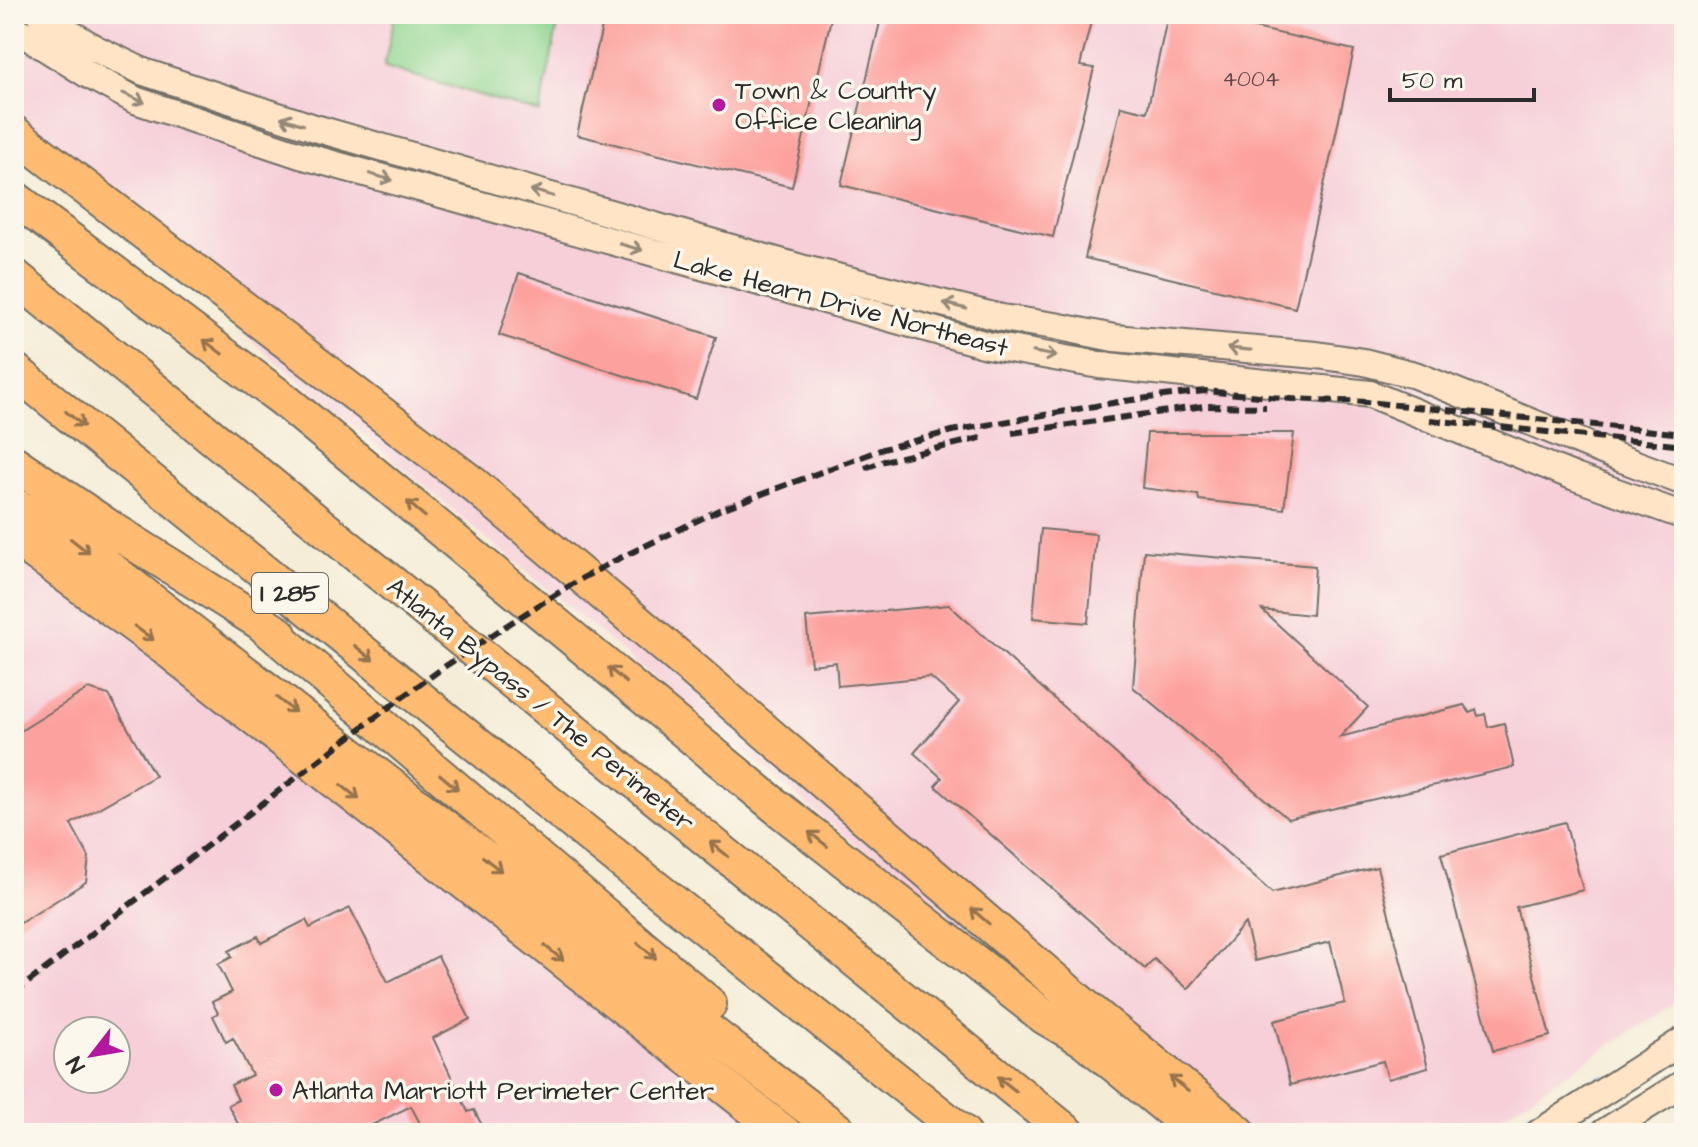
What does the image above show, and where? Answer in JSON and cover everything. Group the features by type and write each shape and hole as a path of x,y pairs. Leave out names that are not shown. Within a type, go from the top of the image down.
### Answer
{"highway":[{"path":"14,133 473,484 702,676 1089,1010 1239,1133"},
{"path":"14,198 284,400 783,812 1045,1017 1081,1038"},
{"name":"Atlanta Bypass / The Perimeter","path":"14,276 1068,1133"},
{"path":"268,326 1081,1038 1198,1133"},
{"name":"I 285","path":"14,370 963,1133"},
{"path":"14,463 332,669 518,797 565,816"},
{"path":"14,505 66,535 841,1133"},
{"path":"14,537 172,653 784,1133"},
{"path":"261,623 829,1106 853,1133"}],"street":[{"name":"Lake Hearn Drive Northeast","path":"40,14 94,48 144,72 315,128 801,268 1002,318 1114,338 1317,355 1364,362 1415,375 1684,482"},
{"name":"Lake Hearn Drive Northeast","path":"14,28 135,100 300,155 987,345 1099,365 1370,394 1575,477 1684,516"},
{"path":"1539,1133 1684,1040"},
{"path":"1603,1133 1684,1083"}],"shaded area":[{"path":"14,14 1684,14 1684,997 1476,1133 1203,1133 536,580 84,200 14,137"},
{"path":"14,507 822,1133 14,1133"}],"green space":[{"path":"395,14 560,14 540,113 384,67"}],"building":[{"path":"605,14 832,14 792,187 577,135"},
{"path":"887,14 1093,14 1080,66 1094,68 1053,237 841,185 881,18"},
{"path":"1168,14 1192,14 1354,50 1295,308 1085,258 1121,106 1147,112"},
{"path":"519,273 716,337 696,399 499,335"},
{"path":"1147,433 1294,433 1284,509 1199,500 1198,495 1142,488"},
{"path":"1041,529 1096,534 1088,623 1033,618"},
{"path":"1144,551 1315,566 1312,615 1262,610 1368,707 1340,737 1464,705 1470,713 1476,709 1478,716 1485,714 1488,727 1504,723 1514,767 1288,819 1133,687"},
{"path":"949,605 1272,893 1377,867 1428,1068 1388,1079 1383,1061 1290,1085 1274,1021 1345,1003 1330,942 1255,961 1245,923 1188,989 1154,959 1145,969 935,786 942,778 914,753 959,702 930,677 838,686 836,662 811,665 806,618"},
{"path":"88,689 109,695 155,776 71,824 89,857 86,882 14,927 14,735"},
{"path":"1565,822 1583,890 1516,907 1550,1036 1493,1051 1441,854"},
{"path":"350,908 388,982 438,956 470,1019 433,1038 468,1112 474,1110 486,1133 425,1133 411,1106 366,1128 369,1133 243,1133 228,1105 238,1100 231,1085 252,1075 233,1038 226,1042 213,1016 218,1013 212,1002 232,992 218,964 232,957 229,951 258,936 261,943 306,920 310,928"}],"waterway":[{"path":"1496,1133 1603,1078"}],"railway":[{"path":"14,993 377,716 515,620 612,562 719,510 883,449 952,431 1124,401 1205,391 1367,402 1684,434"},
{"path":"1012,433 1204,406 1266,407"},
{"path":"1430,420 1684,446"},
{"path":"865,468 985,437"}],"place":[{"name":"Town & Country Office Cleaning","path":"719,105"},
{"name":"Atlanta Marriott Perimeter Center","path":"276,1090"}]}
